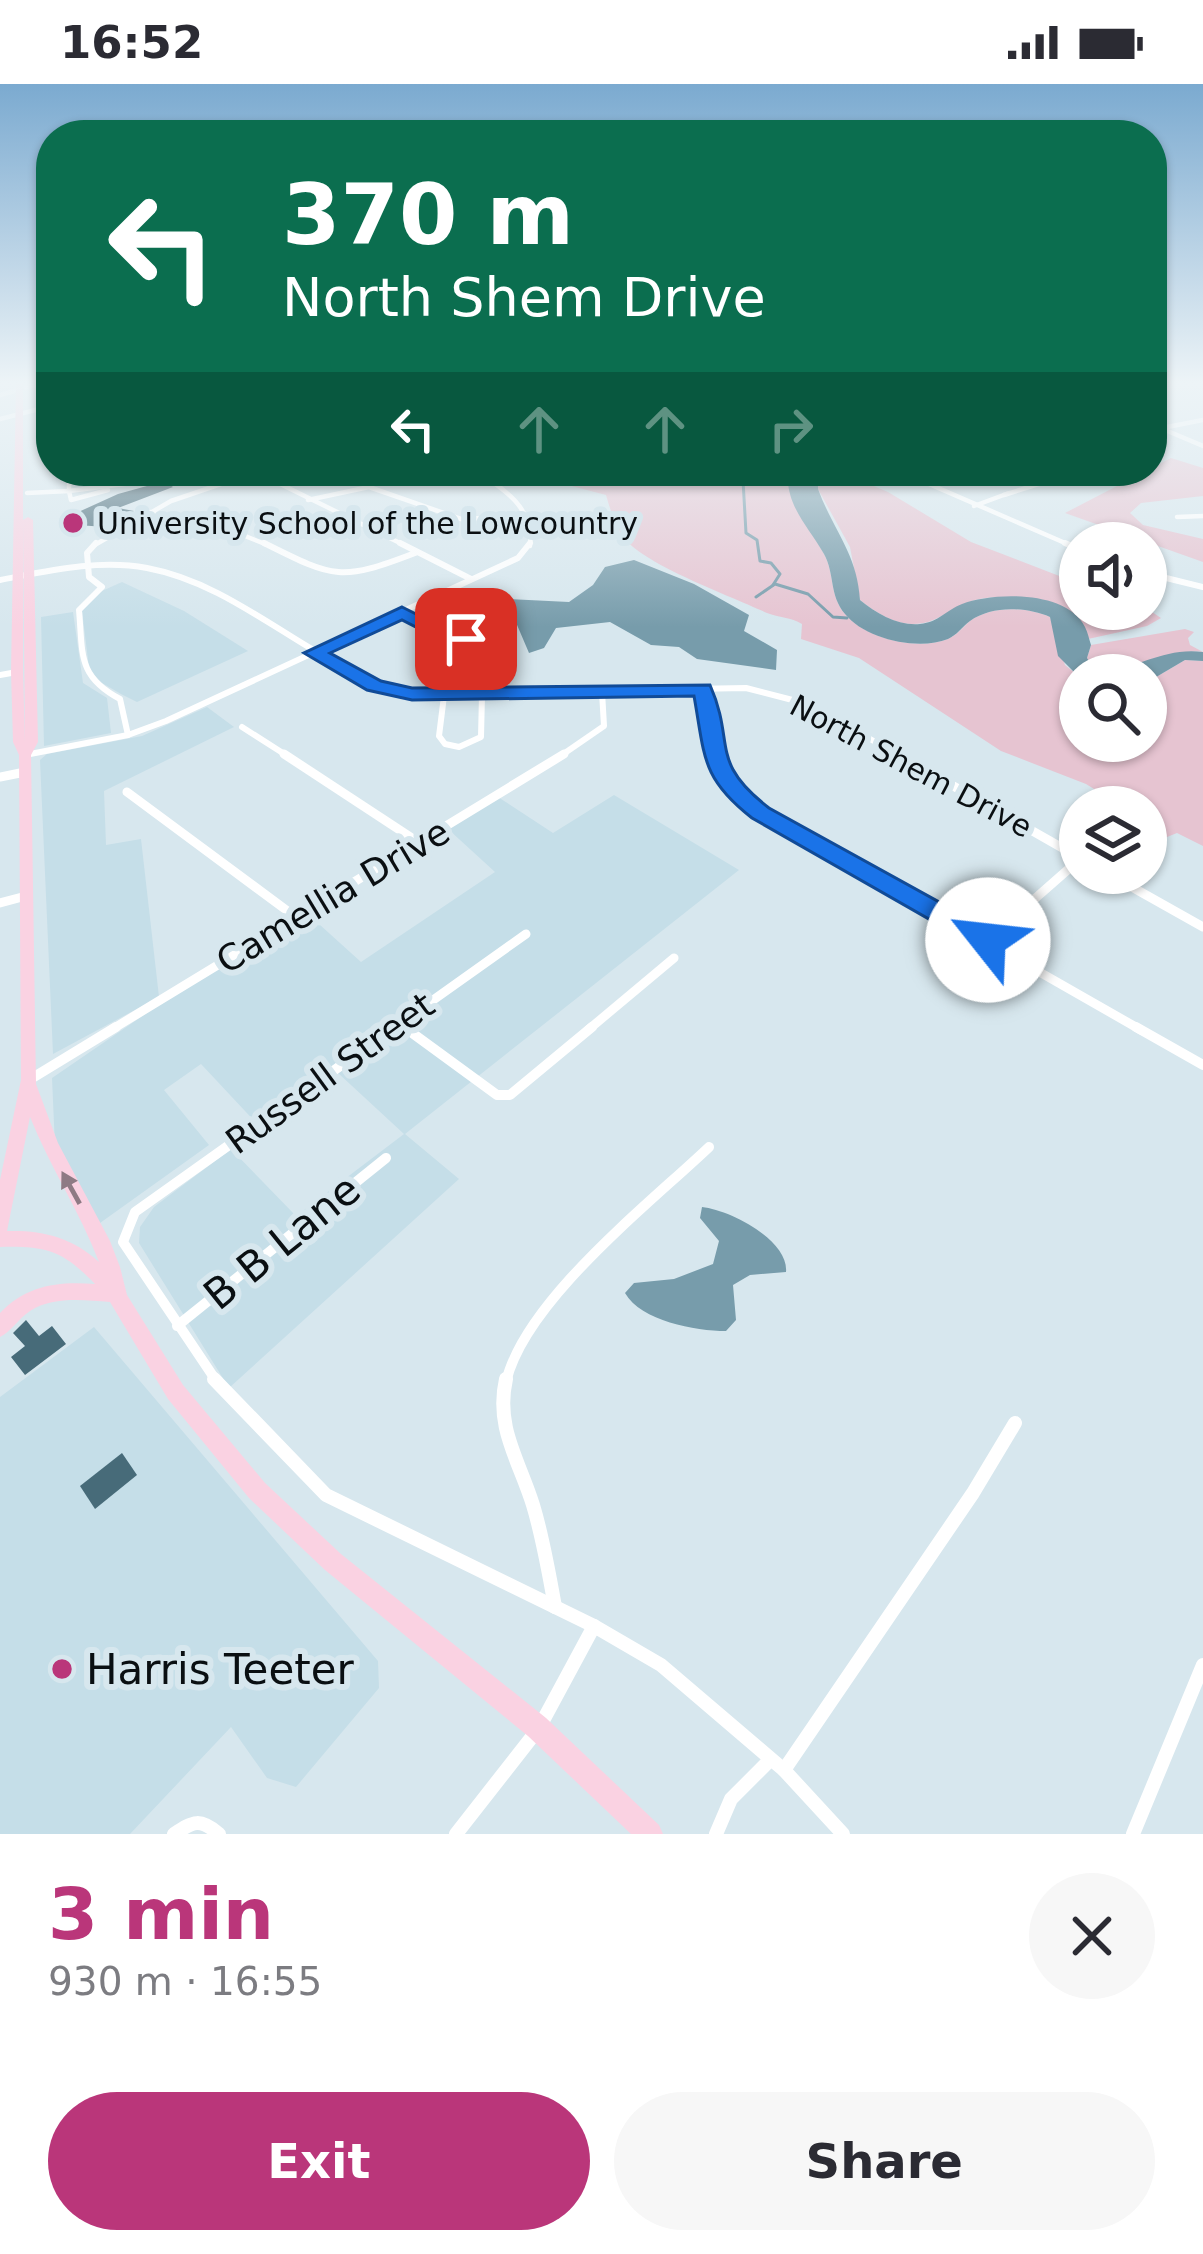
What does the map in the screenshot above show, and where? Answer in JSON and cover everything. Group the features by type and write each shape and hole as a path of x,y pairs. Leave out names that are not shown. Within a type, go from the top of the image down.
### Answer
{"main road":[{"path":"18,464 18,539 29,616 32,742 25,754"},
{"path":"26,464 17,672 19,740 25,754 29,1080 37,1119 53,1155 110,1253 118,1294"},
{"path":"18,470 22,492 28,494"},
{"path":"0,1225 29,1080"},
{"path":"0,1239 27,1235 64,1245 118,1294 164,1375 239,1472 303,1534 539,1728 650,1834"},
{"path":"0,1328 19,1306 44,1292 118,1294"}],"street":[{"path":"28,494 74,486"},
{"path":"69,487 70,500 103,486"},
{"path":"128,735 120,699 97,687 85,671 79,610 101,587 89,578 85,565 95,544 149,512 217,486"},
{"path":"282,486 471,579"},
{"path":"25,754 128,735 518,558 530,547 534,533 527,516 500,486"},
{"path":"932,486 1059,541"},
{"path":"974,506 1035,486"},
{"path":"307,501 349,488 392,488 453,518 527,516"},
{"path":"149,512 226,527 330,577 364,574 415,553"},
{"path":"1177,517 1203,516"},
{"name":"North Shem Drive","path":"0,580 122,562 196,582 374,685 444,695 746,688 808,704 1059,846"},
{"path":"1167,579 1203,586"},
{"path":"402,613 448,636"},
{"path":"0,675 17,672"},
{"path":"703,689 720,774 732,791 761,813 1203,1065"},
{"name":"Camellia Drive","path":"29,1080 598,734 604,726 602,692"},
{"path":"444,695 440,736 445,744 459,747 481,737 482,694"},
{"path":"242,728 421,844"},
{"path":"0,777 25,772"},
{"path":"127,792 297,918"},
{"path":"988,940 1059,877"},
{"path":"1144,894 1203,927"},
{"path":"0,903 26,896"},
{"name":"Russell Street","path":"177,1326 123,1241 135,1212 526,934"},
{"path":"400,1024 497,1095 510,1095 674,958"},
{"path":"555,1607 529,1492 507,1441 501,1401 512,1357 536,1318 709,1147"},
{"name":"B B Lane","path":"177,1326 386,1158"},
{"path":"177,1326 211,1375 326,1495 594,1626 661,1665 777,1765 843,1834"},
{"path":"716,1834 731,1798 777,1765 973,1493 1015,1423"},
{"path":"456,1834 539,1728 594,1626"},
{"path":"1133,1834 1203,1665"},
{"path":"174,1834 194,1821 205,1822 219,1834"}],"shaded area":[{"path":"1167,464 1203,468 1203,496 1141,503 1130,513 1140,522 1090,522 1065,513 1117,486 1167,486"},
{"path":"572,486 790,486 827,562 840,607 866,630 922,644 948,639 970,621 999,610 1050,617 1062,654 1059,762 1167,762 1167,671 1185,660 1203,661 1203,846 1177,833 1167,837 1167,786 1089,786 1001,751 859,658 801,639 802,624 767,613 652,560 622,535 606,495"},
{"path":"789,486 818,486 850,556 860,600 888,618 920,624 975,600 1010,596 1046,600 1059,605 1059,630 1086,630 1088,654 1059,657 1050,617 1030,611 999,610 979,616 951,637 922,644 865,630 840,607 824,554 794,505"},
{"path":"818,486 874,486 971,542 1059,576 1059,608 1021,598 986,598 920,624 890,619 860,600 850,547"},
{"path":"1167,531 1203,539 1203,562 1167,549"},
{"path":"634,560 694,584 749,615 744,631 777,650 776,670 697,659 679,647 651,645 610,622 556,628 544,648 529,653 506,599 569,602 593,585 605,567"},
{"path":"122,582 184,611 248,651 137,702 121,694 90,676 82,611 93,595"},
{"path":"73,612 83,683 107,698 111,733 44,746 41,617"},
{"path":"1185,629 1194,632 1188,638 1190,645 1203,652 1088,654 1091,645"},
{"path":"1085,630 1129,630 1088,639"},
{"path":"1203,652 1203,661 1185,660 1167,671 1167,654"},
{"path":"207,707 234,727 104,791 106,845 141,839 159,997 53,1054 40,760 47,754 142,736"},
{"path":"614,795 739,870 405,1134 459,1179 229,1388 139,1243 140,1227 154,1207 231,1149 296,1216 404,1134 338,1073 261,1128 201,1064 164,1090 209,1145 100,1223 55,1147 52,1078 160,1004 309,915 361,962 495,872 448,829 498,797 553,833"},
{"path":"702,1207 756,1229 784,1260 786,1272 750,1275 733,1285 736,1320 726,1331 656,1317 625,1293 634,1283 674,1279 713,1264 719,1241 700,1218"},
{"path":"94,1327 378,1661 379,1688 296,1787 267,1778 231,1727 130,1834 0,1834 0,1397"}],"building":[{"path":"147,486 173,487 118,508 134,511 105,527 64,524 74,514"},
{"path":"26,1320 39,1336 52,1326 66,1344 25,1375 11,1357 25,1346 13,1333"},
{"path":"122,1453 137,1475 95,1509 80,1486"}],"waterway":[{"path":"743,486 746,533 757,540 760,561 771,563 780,574 773,585"},
{"path":"756,597 775,584 808,594 833,617 847,618"}],"place":[{"name":"University School of the Lowcountry","path":"73,523"},
{"name":"Harris Teeter","path":"62,1669"}],"route":[{"path":"466,639 449,643 448,636 402,613 314,653 374,685 412,694 703,689 720,774 732,791 761,813 988,940"}]}
